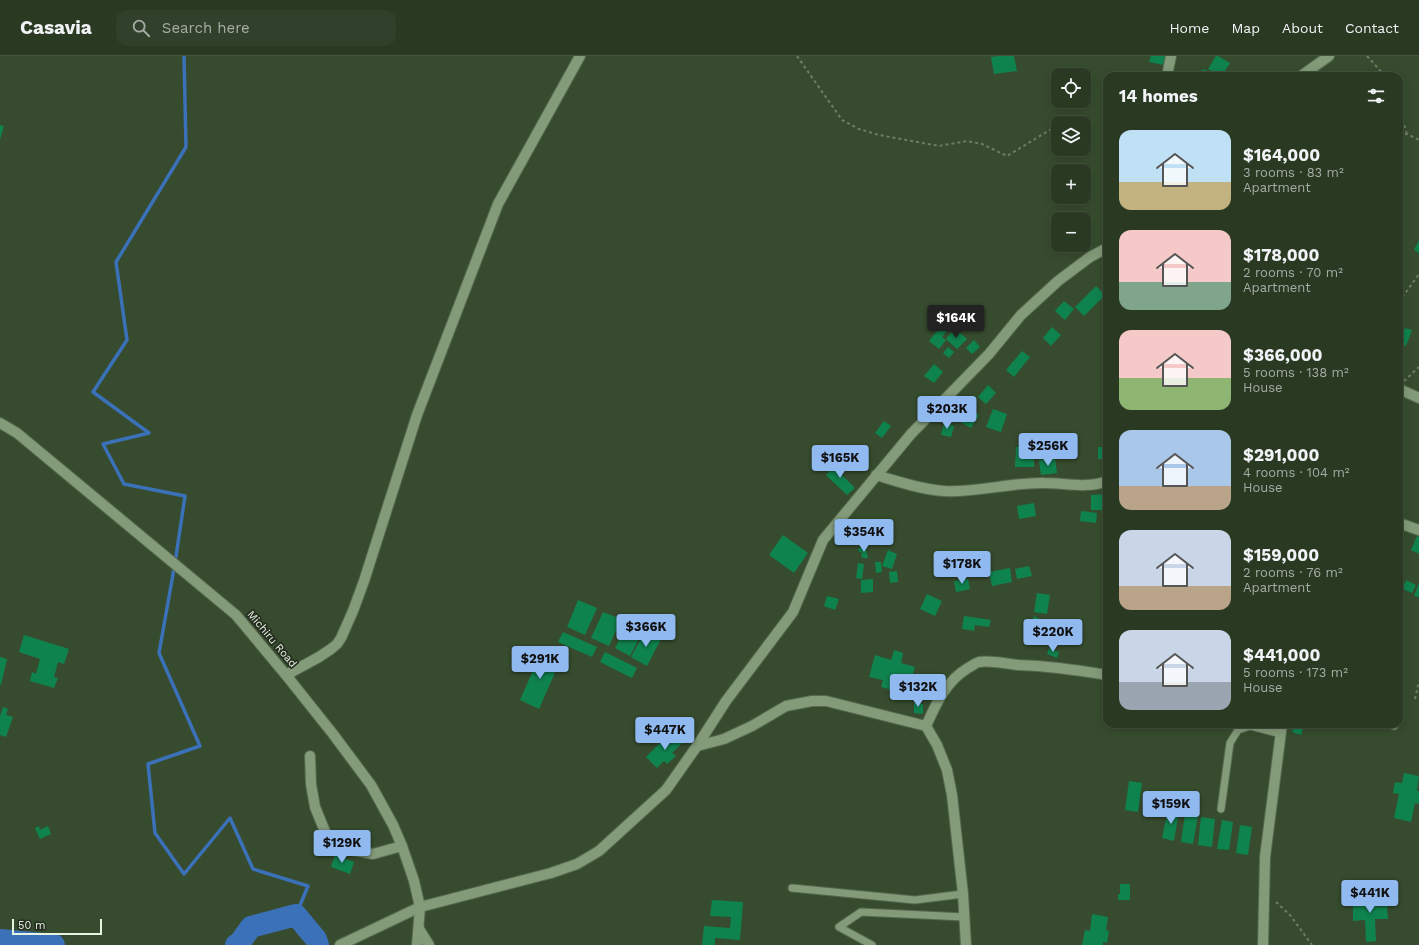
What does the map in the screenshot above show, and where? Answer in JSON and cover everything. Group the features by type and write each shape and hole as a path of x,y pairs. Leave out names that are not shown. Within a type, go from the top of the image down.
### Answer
{"street":[{"path":"286,675 331,649 338,644 341,638 364,581 417,415 498,204 580,56"},
{"path":"1168,72 1171,56"},
{"path":"1307,72 1329,56"},
{"path":"340,945 420,907 551,873 577,864 599,851 666,790 726,701 794,612 823,540 911,434 989,354 1021,315 1058,281 1090,257 1103,250"},
{"path":"1403,387 1419,398"},
{"name":"Michiru Road","path":"0,423 17,433 236,615 286,675 371,785 393,825 414,881 420,907 417,945"},
{"path":"876,475 915,486 944,491 1043,483 1080,486 1103,484"},
{"path":"1403,524 1419,530"},
{"path":"926,726 939,698 949,684 977,662 994,661 1017,665 1048,666 1103,674"},
{"path":"697,746 724,739 752,726 786,706 812,701 826,701 926,726 937,745 947,770 952,795 963,894 966,945"},
{"path":"1263,945 1265,857 1281,729"},
{"path":"310,756 311,784 315,807 326,834 336,844 351,850 373,854 402,846"},
{"path":"419,929 429,945"}],"lane":[{"path":"1221,809 1230,743 1238,730 1244,728"},
{"path":"1271,728 1281,729"},
{"path":"792,888 915,900 963,894"},
{"path":"872,945 839,926 861,912 964,917"}],"path":[{"path":"797,56 842,120 858,130 940,146 967,140 982,144 1007,156 1051,129"},
{"path":"1366,56 1381,72"},
{"path":"1403,121 1407,134"},
{"path":"1403,134 1407,134 1419,140"},
{"path":"1403,296 1419,274"},
{"path":"1403,384 1419,366"},
{"path":"1415,699 1419,681"},
{"path":"1264,892 1290,915 1312,945"}],"building":[{"path":"1014,56 1017,71 994,74 991,57"},
{"path":"1151,56 1166,56 1164,65 1149,62"},
{"path":"1216,56 1230,63 1224,72 1213,72 1208,69"},
{"path":"1206,69 1206,72 1197,72"},
{"path":"0,125 4,126 0,140"},
{"path":"1419,240 1419,253 1414,250"},
{"path":"1096,286 1103,293 1103,297 1084,316 1075,307"},
{"path":"1064,301 1074,309 1065,320 1055,311"},
{"path":"966,312 972,318 963,328 956,323"},
{"path":"943,323 949,328 942,337 946,340 939,349 929,341"},
{"path":"1052,327 1061,335 1051,346 1043,338"},
{"path":"955,328 967,339 957,349 946,339"},
{"path":"1405,328 1412,330 1406,346 1403,345 1403,333"},
{"path":"974,340 980,347 972,354 966,348"},
{"path":"948,347 954,352 949,358 943,353"},
{"path":"1022,351 1030,357 1014,377 1006,370"},
{"path":"934,364 943,372 934,383 924,376"},
{"path":"988,385 996,393 986,404 978,397"},
{"path":"967,408 979,415 971,428 960,422"},
{"path":"993,409 1007,414 1001,432 986,427"},
{"path":"884,421 891,426 882,438 875,433"},
{"path":"944,423 954,426 951,437 941,435"},
{"path":"1016,447 1034,447 1034,467 1015,467"},
{"path":"1098,447 1103,447 1103,459 1098,459"},
{"path":"1055,459 1057,473 1041,475 1039,460"},
{"path":"838,462 843,467 839,472 855,488 847,495 826,475"},
{"path":"1103,494 1103,510 1091,510 1091,495"},
{"path":"1034,503 1036,516 1019,519 1017,506"},
{"path":"1081,511 1097,513 1096,523 1080,521"},
{"path":"783,535 808,553 794,573 769,555"},
{"path":"1417,536 1419,537 1419,554 1411,550"},
{"path":"858,548 866,548 868,558 862,558 861,552 859,552"},
{"path":"888,550 897,554 892,569 882,566"},
{"path":"875,562 881,562 882,572 876,573"},
{"path":"858,563 864,564 862,579 856,578"},
{"path":"1029,566 1032,576 1017,579 1015,569"},
{"path":"1010,568 1012,582 992,586 989,572"},
{"path":"897,571 898,582 890,583 889,572"},
{"path":"873,579 873,592 861,593 861,580"},
{"path":"968,579 970,589 956,592 954,581"},
{"path":"1406,580 1416,585 1412,593 1403,589"},
{"path":"1419,583 1419,597 1414,596"},
{"path":"1037,593 1050,595 1047,614 1034,612"},
{"path":"927,594 942,601 935,616 920,609"},
{"path":"827,596 839,599 835,610 824,606"},
{"path":"578,600 597,608 585,635 567,627"},
{"path":"603,612 621,619 609,646 591,638"},
{"path":"964,616 991,620 989,627 975,625 974,631 962,629"},
{"path":"1034,616 1046,622 1036,641 1024,635"},
{"path":"627,625 642,633 630,656 615,648"},
{"path":"645,631 661,639 647,666 631,657"},
{"path":"563,632 597,647 592,657 558,642"},
{"path":"24,635 69,649 64,664 58,662 54,677 58,678 54,688 30,681 32,672 36,674 40,659 19,652"},
{"path":"1049,648 1059,652 1057,658 1047,654"},
{"path":"542,650 561,659 539,709 520,700"},
{"path":"894,650 903,653 901,663 915,667 912,677 903,675 899,692 881,687 883,680 869,677 875,655 891,660"},
{"path":"605,652 637,668 632,678 600,662"},
{"path":"0,657 7,659 1,685 0,685"},
{"path":"914,703 923,704 923,714 914,713"},
{"path":"3,707 8,709 6,715 13,717 6,737 0,735 0,716"},
{"path":"655,717 659,720 656,726 651,724"},
{"path":"1294,728 1303,728 1301,735 1292,732"},
{"path":"671,732 682,743 672,753 676,756 667,764 664,761 657,768 646,757"},
{"path":"1404,773 1419,776 1417,791 1419,791 1419,804 1415,803 1411,822 1394,818 1399,794 1393,793 1395,782 1402,783"},
{"path":"1129,781 1142,783 1138,812 1125,810"},
{"path":"1168,809 1179,811 1174,841 1162,838"},
{"path":"1185,814 1198,816 1193,844 1181,842"},
{"path":"1201,817 1215,819 1212,847 1198,845"},
{"path":"1222,820 1233,822 1229,850 1217,849"},
{"path":"1240,825 1252,827 1248,855 1236,853"},
{"path":"39,826 40,830 48,826 51,834 40,839 35,828"},
{"path":"335,855 354,862 350,874 331,867"},
{"path":"1120,884 1130,884 1130,900 1118,900 1118,894 1120,894"},
{"path":"1377,889 1378,907 1387,906 1388,919 1375,919 1376,941 1366,942 1365,920 1353,921 1353,906 1367,905 1366,890"},
{"path":"712,900 743,902 740,940 715,938 715,945 702,945 704,926 730,928 731,917 710,916"},
{"path":"1092,914 1108,917 1106,930 1109,931 1107,943 1103,942 1103,945 1082,945 1085,930 1090,931"}],"waterway":[{"path":"184,56 186,147 116,262 127,340 93,392 149,433 103,444 124,484 185,496 159,653 200,746 148,764 155,833 184,874 230,818 253,869 308,886 296,915"},
{"path":"236,945 238,945 251,927 296,915 316,939 318,945"},
{"path":"0,940 54,945"}]}
